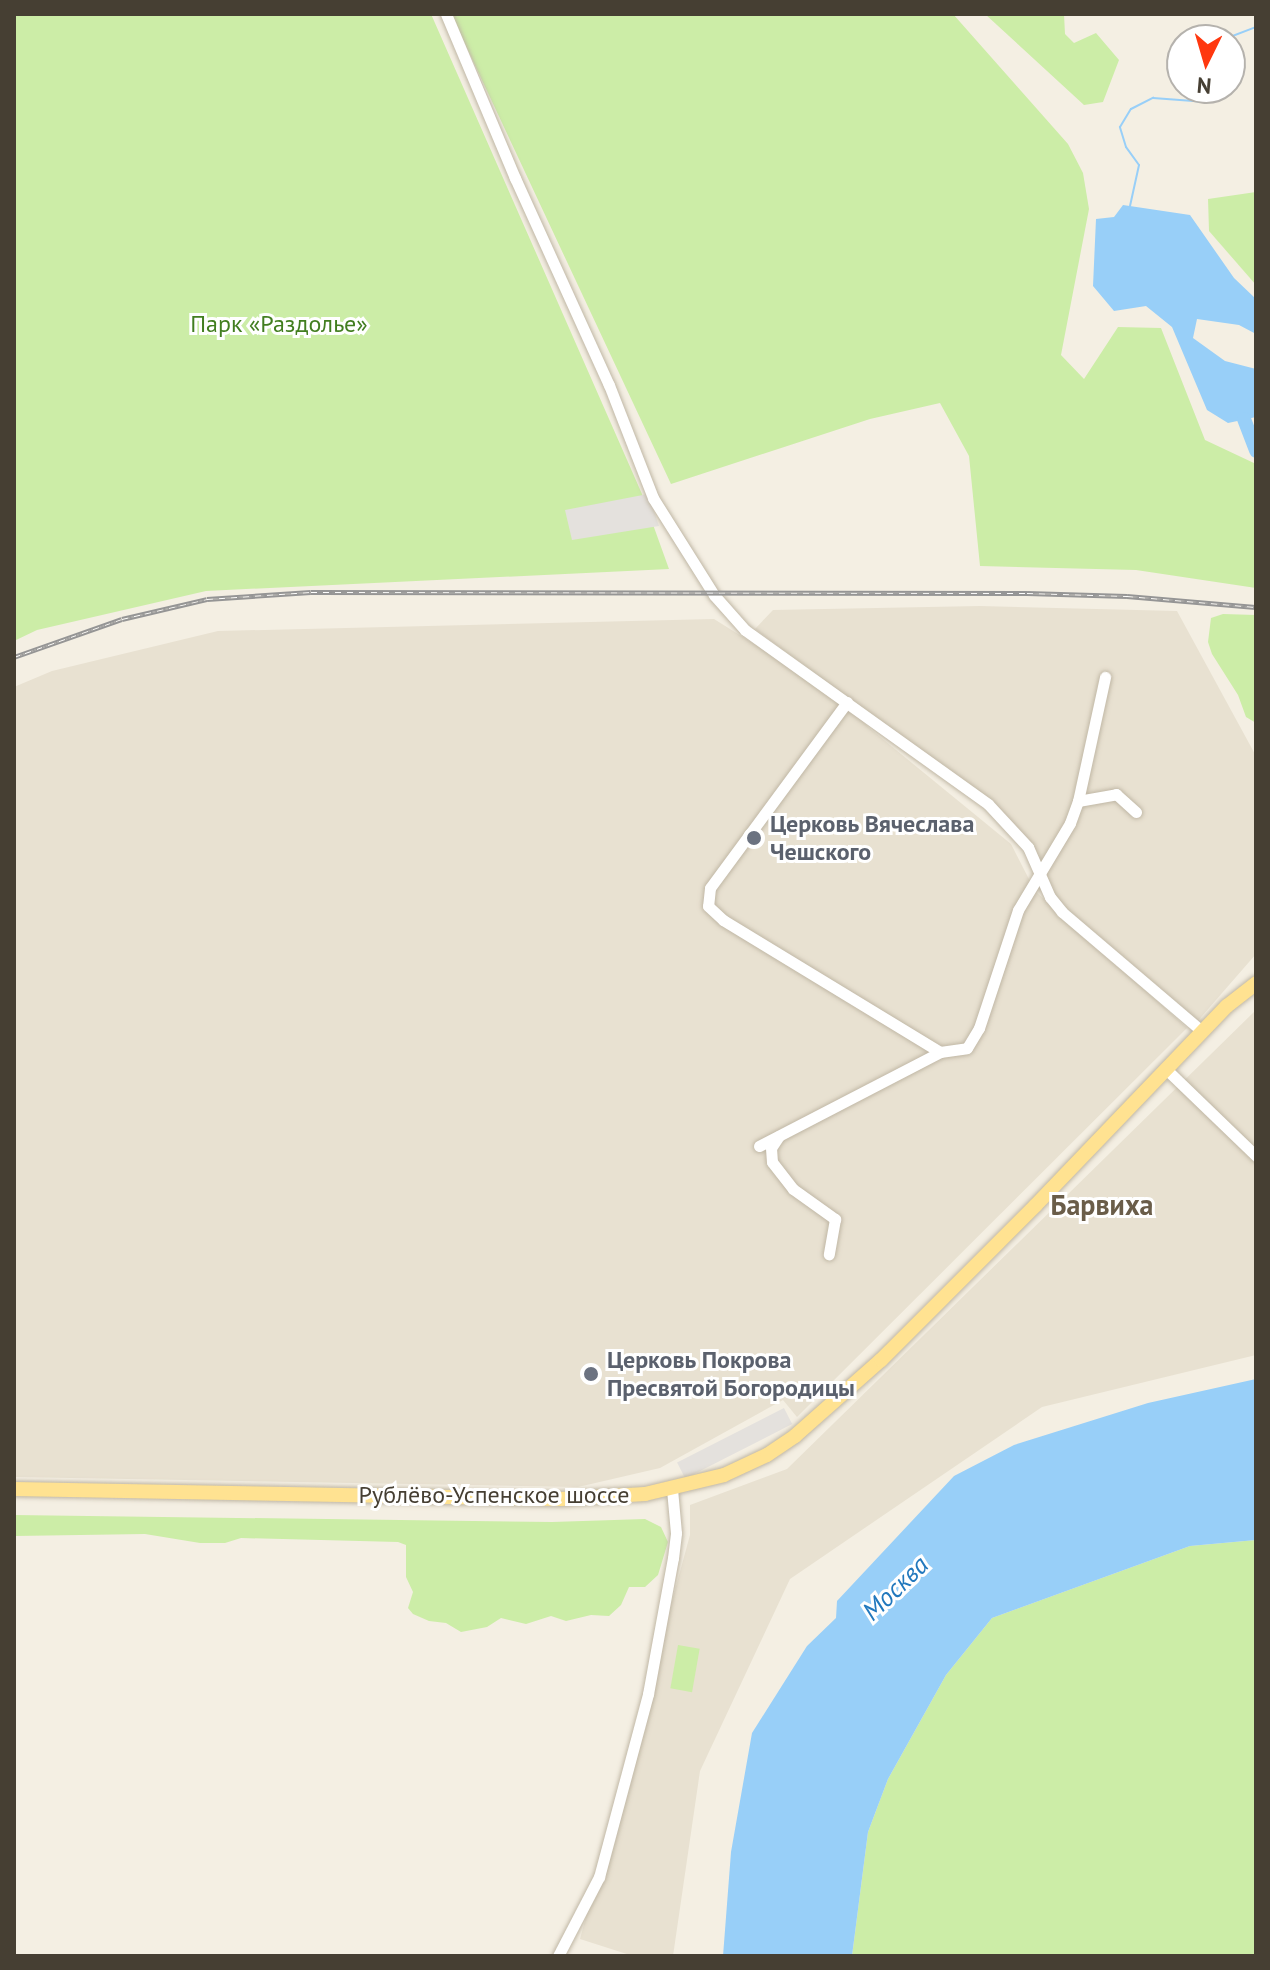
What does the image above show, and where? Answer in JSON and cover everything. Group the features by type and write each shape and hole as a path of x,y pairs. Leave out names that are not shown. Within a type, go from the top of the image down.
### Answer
{"main road":[{"name":"Рублёво-Успенское шоссе","path":"14,1489 561,1499 619,1497 672,1489 745,1466 776,1449 822,1415 1035,1206 1202,1031 1256,983"}],"street":[{"path":"446,14 515,178 615,399 653,498 731,615 745,630 988,804 1028,847 1050,897 1062,912 1202,1031"},
{"path":"759,1146 940,1052 967,1048 979,1028 1018,910 1070,823 1078,801 1105,677"},
{"path":"847,702 710,888 708,906 723,920 940,1052"},
{"path":"1078,801 1116,794 1136,812"},
{"path":"1166,1069 1256,1156"},
{"path":"779,1136 771,1148 772,1162 793,1189 835,1219 829,1254"},
{"path":"558,1956 599,1877 644,1709 673,1558 676,1533 672,1489"}],"shaded area":[{"path":"648,494 659,526 572,540 565,510"},
{"path":"980,606 1177,611 1256,756 1256,954 1196,1023 1052,897 1042,860 991,803 755,629 773,610"},
{"path":"714,619 847,702 868,727 1011,844 1035,891 1187,1028 797,1417 783,1400 660,1468 578,1487 14,1477 14,687 52,671 218,631"},
{"path":"1256,1010 1256,1355 1042,1407 790,1579 700,1771 673,1956 633,1956 580,1939 690,1535 690,1505 787,1469"},
{"path":"784,1408 792,1424 685,1479 677,1462"}],"green space":[{"name":"Парк «Раздолье»","path":"14,14 431,14 642,494 669,569 206,591 37,630 14,641"},
{"path":"451,14 953,14 1068,144 1083,173 1089,209 1061,355 1084,379 1118,327 1161,328 1205,440 1256,464 1256,588 1136,570 980,566 969,456 940,403 870,419 671,484"},
{"path":"985,14 1064,14 1065,34 1074,43 1096,33 1119,60 1103,102 1084,105"},
{"path":"1256,192 1256,285 1209,231 1208,199"},
{"path":"1223,614 1256,615 1256,723 1246,717 1238,695 1212,654 1208,642 1211,618"},
{"path":"14,1515 552,1522 645,1519 661,1527 668,1542 658,1575 645,1587 629,1587 621,1605 609,1616 591,1615 566,1621 551,1616 526,1624 501,1618 487,1627 461,1632 446,1623 429,1621 413,1614 408,1608 413,1592 406,1577 406,1545 398,1542 241,1538 225,1543 200,1543 145,1534 15,1536"},
{"path":"1256,1540 1256,1956 852,1956 868,1832 888,1779 946,1675 992,1618 1190,1546"},
{"path":"678,1645 700,1649 692,1692 670,1688"}],"water":[{"path":"1123,205 1190,215 1234,278 1256,299 1256,334 1239,325 1197,319 1193,338 1225,361 1256,369 1256,417 1228,423 1207,410 1172,327 1146,306 1114,311 1093,286 1096,219 1114,217"},
{"name":"Москва","path":"1256,1379 1256,1540 1190,1546 992,1618 946,1675 888,1779 868,1832 852,1956 723,1956 731,1852 752,1733 807,1646 836,1618 837,1601 954,1476 1014,1445 1148,1403"}],"waterway":[{"path":"1246,31 1256,27"},
{"path":"1130,206 1139,165 1126,147 1120,127 1131,109 1153,98 1166,99"},
{"path":"1244,419 1256,451"}],"railway":[{"path":"14,657 122,619 207,599 311,592 1027,593 1127,596 1256,607"}],"place":[{"name":"Церковь Вячеслава Чешского","path":"754,838"},
{"name":"Церковь Покрова Пресвятой Богородицы","path":"591,1374"}],"district":[{"name":"Барвиха","path":"1102,1205"}]}
